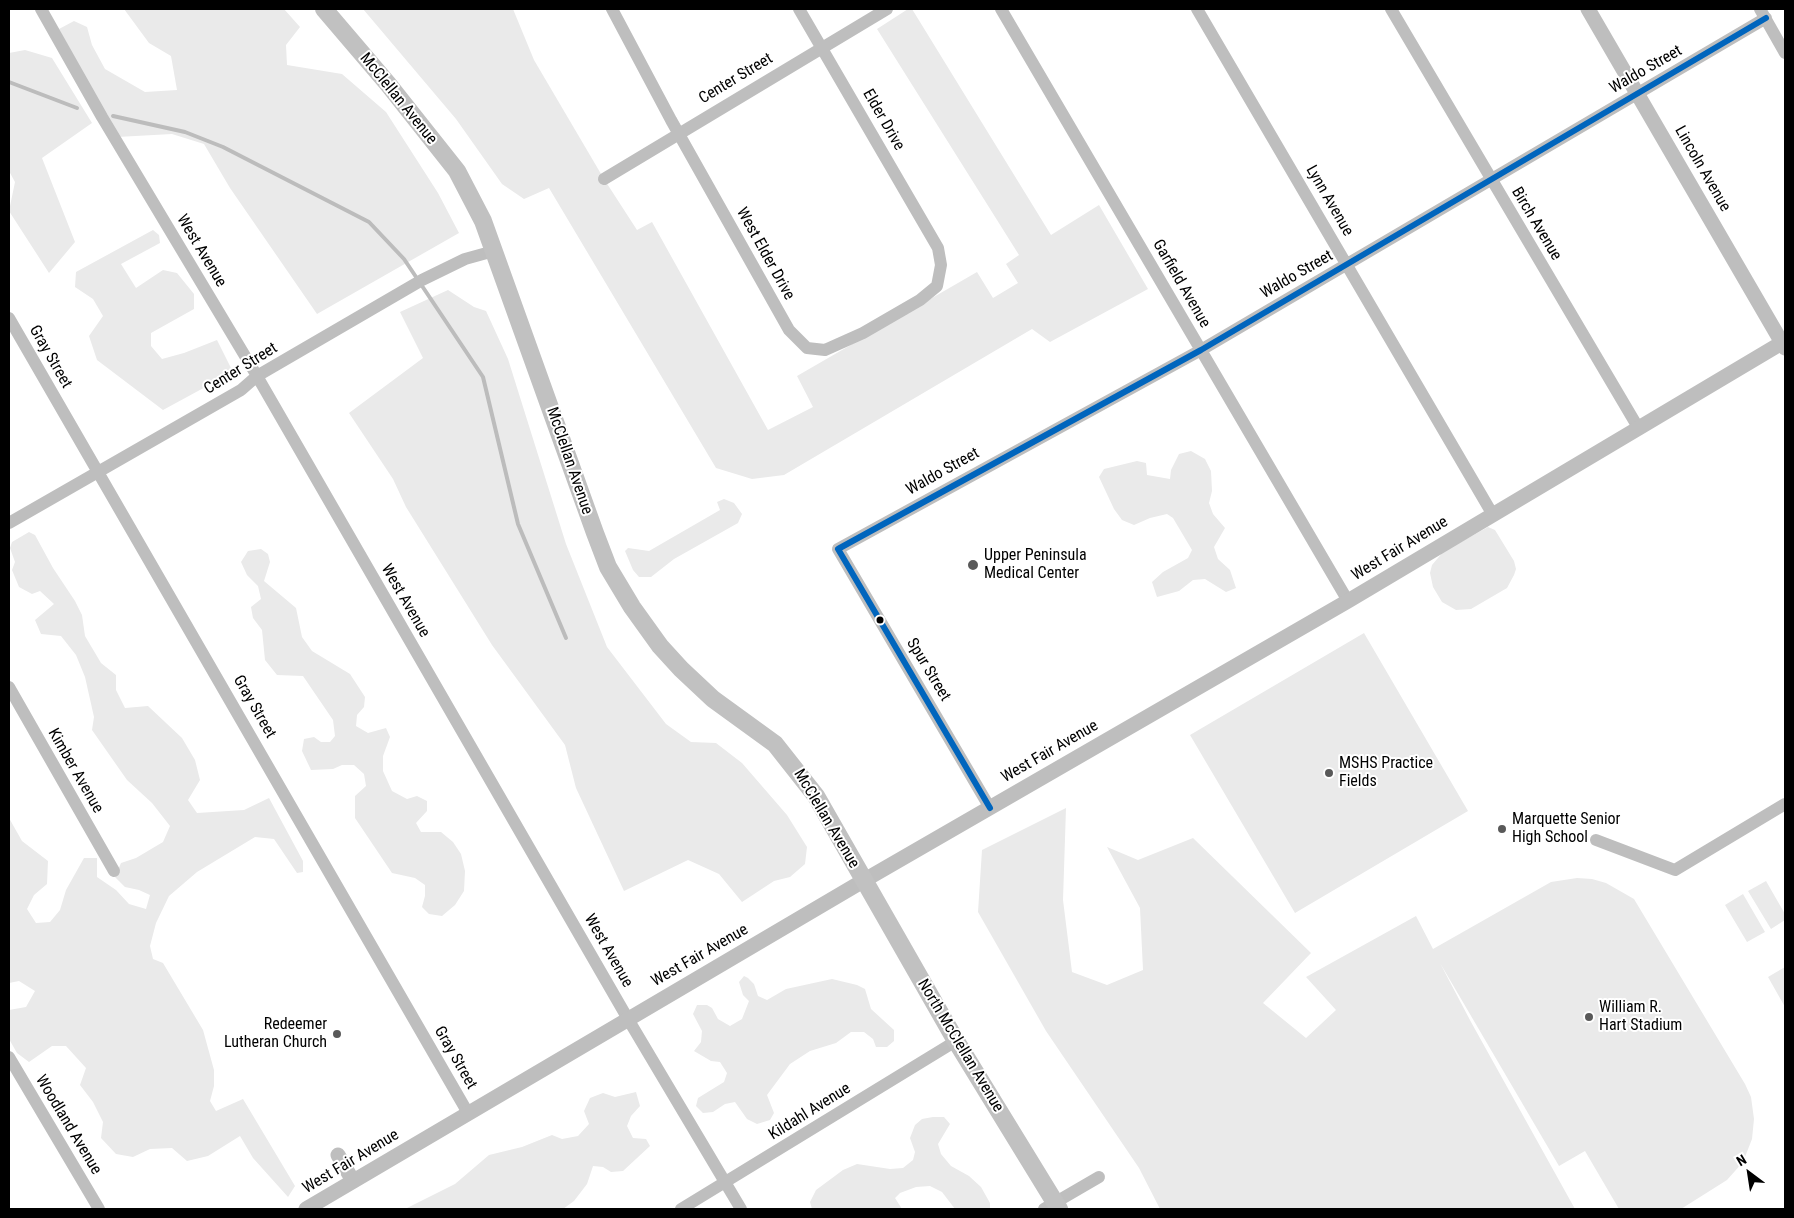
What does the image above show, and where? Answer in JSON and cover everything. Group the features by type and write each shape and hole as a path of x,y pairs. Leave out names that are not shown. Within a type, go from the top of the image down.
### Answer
{"main road":[{"name":"McClellan Avenue","path":"324,9 388,84 457,171 483,221 608,567 632,607 660,646 681,669 713,698 775,744 796,768 816,796 863,881"},
{"name":"North McClellan Avenue","path":"863,881 1053,1207"}],"street":[{"name":"West Avenue","path":"41,9 102,117 257,376 628,1019 741,1209"},
{"name":"West Elder Drive","path":"612,9 789,330 807,348 826,350 863,333 920,300 937,286 942,265 938,248"},
{"name":"Elder Drive","path":"799,9 938,248"},
{"name":"Center Street","path":"604,179 887,9"},
{"name":"Garfield Avenue","path":"1001,9 1348,601"},
{"name":"Lynn Avenue","path":"1197,9 1493,514"},
{"name":"Birch Avenue","path":"1391,9 1490,180 1639,429"},
{"name":"Lincoln Avenue","path":"1588,9 1784,343"},
{"name":"Waldo Street","path":"838,549 1201,350 1637,93 1763,13"},
{"path":"1763,13 1785,53"},
{"name":"Center Street","path":"9,523 241,390 257,376 422,280 465,259 494,251"},
{"name":"Gray Street","path":"9,318 212,666 468,1113"},
{"name":"West Fair Avenue","path":"307,1209 863,881 1348,601 1784,343"},
{"name":"Spur Street","path":"838,549 990,808"},
{"name":"Kimber Avenue","path":"9,687 114,870"},
{"path":"1596,840 1675,870 1785,804"},
{"name":"Kildahl Avenue","path":"681,1209 956,1041"},
{"name":"Woodland Avenue","path":"9,1057 99,1209"},
{"path":"338,1155 353,1181"},
{"path":"1053,1207 1098,1177"}],"shaded area":[{"path":"124,9 284,9 300,27 286,45 287,65 342,74 386,112 438,193 459,233 317,314 230,188 204,144 172,134 117,137 59,29 74,21 87,27 92,45 105,69 145,92 177,90 171,56 149,43"},
{"path":"363,9 513,9 534,60 604,179 637,230 652,222 768,430 813,407 797,376 977,272 993,298 1018,283 1006,264 1019,255 877,29 908,9 912,9 1051,235 1099,205 1148,289 1050,342 1032,329 784,475 752,479 716,468 549,188 524,199 502,184 456,119"},
{"path":"25,50 52,58 92,123 42,158 75,242 49,273 9,211 15,182 9,171 9,53"},
{"path":"153,230 159,235 160,243 121,264 136,288 163,270 177,273 194,294 194,309 151,333 151,346 162,359 184,353 217,340 233,372 163,410 97,360 89,336 103,316 93,299 75,287 76,272"},
{"path":"448,290 474,307 486,311 508,359 566,544 607,647 666,724 691,742 716,743 742,763 787,815 807,847 805,864 790,877 774,881 742,902 719,874 688,860 624,891 576,788 565,745 492,645 406,507 393,479 349,413 423,358 400,312"},
{"path":"1191,451 1205,459 1211,471 1212,491 1209,503 1213,514 1225,528 1214,547 1218,559 1230,570 1236,588 1226,592 1205,579 1193,580 1179,591 1157,597 1152,582 1163,572 1188,558 1192,550 1173,518 1167,514 1150,518 1134,525 1122,520 1114,509 1099,477 1104,469 1137,461 1146,463 1147,475 1170,479 1171,470 1179,454"},
{"path":"724,499 734,503 742,514 738,523 674,559 651,577 639,577 633,570 625,551 628,548 649,551 720,510 717,502"},
{"path":"1488,527 1495,530 1514,561 1516,569 1514,575 1507,588 1471,609 1456,610 1442,602 1433,587 1430,573 1432,565 1443,552"},
{"path":"29,532 35,535 53,568 75,601 82,615 85,636 101,663 116,675 116,690 125,708 148,706 182,738 195,760 200,780 188,800 197,813 244,810 269,798 303,861 303,872 297,873 274,839 255,837 197,872 169,896 156,923 150,946 153,959 163,963 203,1030 214,1070 214,1086 210,1101 216,1111 243,1099 295,1186 288,1197 253,1158 240,1136 208,1156 187,1161 172,1148 150,1149 133,1157 116,1154 101,1138 103,1122 93,1102 80,1085 86,1068 66,1046 52,1046 29,1062 17,1053 9,1039 9,1010 26,1007 35,991 19,981 9,983 9,818 22,841 48,861 47,884 34,895 27,909 36,923 50,922 60,910 66,890 84,858 97,858 97,877 116,890 129,904 146,909 150,895 125,887 115,877 121,863 136,858 163,842 170,826 152,803 127,780 92,730 94,717 85,677 76,655 61,636 41,634 35,620 54,604 40,591 32,594 19,587 12,570 15,562 10,548 12,542"},
{"path":"261,549 268,554 270,562 264,581 296,608 302,637 312,651 350,674 365,697 364,707 357,715 356,726 368,733 386,728 390,737 383,756 383,771 392,791 407,799 417,796 427,801 427,811 416,823 421,832 441,832 453,842 461,854 465,871 464,891 455,905 442,916 429,914 422,907 425,885 415,878 392,873 355,818 355,796 366,786 364,774 354,765 342,765 333,769 311,770 302,751 304,739 314,737 321,742 330,742 335,736 333,720 303,676 277,675 265,660 262,630 253,618 251,607 261,599 258,586 247,575 241,562 248,551"},
{"name":"MSHS Practice Fields","path":"1364,633 1468,811 1295,913 1190,735"},
{"path":"1066,808 1063,900 1072,972 1107,985 1143,970 1140,908 1107,847 1138,860 1193,838 1311,953 1263,1003 1306,1038 1336,1010 1306,977 1416,916 1433,949 1551,882 1577,878 1592,879 1606,883 1634,899 1745,1084 1751,1097 1754,1119 1752,1139 1743,1162 1727,1180 1681,1209 1619,1209 1585,1151 1559,1166 1440,963 1575,1209 1160,1209 1139,1168 1046,1031 978,912 982,850"},
{"path":"1766,881 1785,914 1785,920 1771,929 1748,891"},
{"path":"1743,894 1765,932 1747,942 1725,905"},
{"path":"1785,967 1785,1007 1768,977"},
{"path":"744,976 754,984 758,996 767,1000 786,989 832,979 857,985 865,989 871,1009 894,1030 894,1041 887,1047 876,1047 873,1039 864,1032 851,1032 836,1043 810,1051 790,1064 767,1095 774,1113 770,1120 757,1124 747,1119 735,1102 725,1104 713,1112 703,1113 696,1106 698,1098 724,1082 727,1073 720,1062 711,1061 694,1051 701,1042 702,1031 693,1014 697,1005 707,1005 712,1008 718,1019 730,1026 742,1019 749,1001 743,995 739,982"},
{"path":"636,1092 640,1106 631,1116 627,1126 633,1138 646,1139 650,1146 623,1171 611,1172 603,1167 593,1166 587,1184 574,1201 563,1209 405,1209 455,1184 489,1155 522,1147 552,1135 562,1139 578,1136 589,1124 584,1111 590,1098 603,1093 615,1097"},
{"path":"944,1117 950,1124 938,1144 941,1154 951,1166 969,1176 981,1187 990,1203 990,1209 955,1209 942,1192 930,1186 916,1187 900,1193 895,1198 902,1209 812,1209 810,1202 816,1190 843,1170 857,1164 890,1169 903,1168 913,1160 915,1152 910,1138 915,1125 922,1119"}],"waterway":[{"path":"9,82 77,108"},
{"path":"113,116 185,132 223,147 369,222 404,259 483,377 518,524 566,638"}],"transit line":[{"path":"990,808 838,549 1201,350 1766,18"}],"place":[{"name":"Upper Peninsula Medical Center","path":"973,565"},
{"name":"MSHS Practice Fields","path":"1329,773"},
{"name":"Marquette Senior High School","path":"1502,829"},
{"name":"William R. Hart Stadium","path":"1589,1017"},
{"name":"Redeemer Lutheran Church","path":"337,1034"}]}
